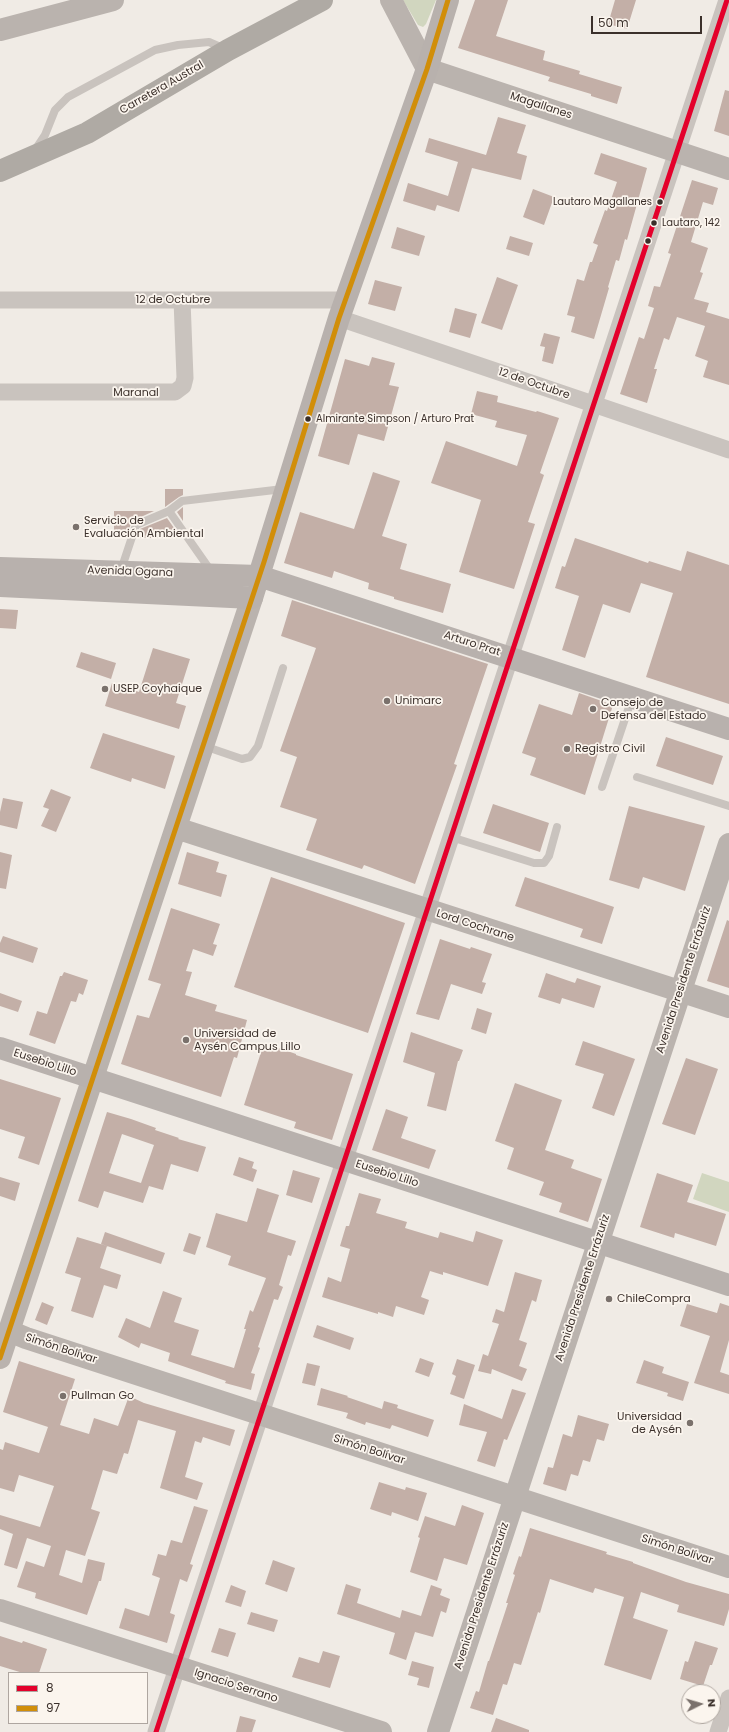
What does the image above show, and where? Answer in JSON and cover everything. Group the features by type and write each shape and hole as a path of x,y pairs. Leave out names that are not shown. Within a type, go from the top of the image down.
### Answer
{"highway":[{"name":"Carretera Austral","path":"0,171 87,132 228,50 322,0"}],"main road":[{"path":"252,598 343,309 427,69 448,0"},
{"name":"Avenida Ogana","path":"0,568 259,576"},
{"name":"Arturo Prat","path":"259,576 729,729"},
{"name":"Avenida Ogana","path":"0,586 252,598"},
{"name":"Eusebio Lillo","path":"0,1048 729,1285"}],"street":[{"path":"0,30 113,0"},
{"path":"391,0 427,69"},
{"path":"156,1732 727,0"},
{"name":"Magallanes","path":"427,69 729,169"},
{"name":"12 de Octubre","path":"0,300 182,300 343,309 594,404 729,450"},
{"name":"Maranal","path":"0,392 175,392 183,386 185,378 182,300"},
{"path":"0,1358 4,1330 93,1079 252,598"},
{"name":"Lord Cochrane","path":"176,828 729,1007"},
{"name":"Avenida Presidente Errázuriz","path":"438,1732 729,844"},
{"name":"Simón Bolívar","path":"4,1330 729,1567"},
{"name":"Ignacio Serrano","path":"0,1610 381,1732"},
{"path":"718,1732 729,1698"}],"lane":[{"path":"30,158 45,135 55,110 68,97 155,50 178,45 209,42 228,50"},
{"path":"120,572 136,525 169,511 182,500 286,489"},
{"path":"169,511 213,574"},
{"path":"203,746 242,759 250,757 258,746 283,668"},
{"path":"602,787 632,697"},
{"path":"637,777 729,806"},
{"path":"451,837 534,863 544,862 549,856 557,827"}],"green space":[{"path":"403,0 436,0 426,24 423,27 418,25"},
{"path":"702,1173 729,1182 729,1212 693,1199"}],"building":[{"path":"475,0 508,0 496,36 545,51 543,60 580,71 579,74 622,87 617,104 591,96 591,94 548,81 550,77 458,48"},
{"path":"615,0 636,0 627,29 608,24"},
{"path":"725,90 729,91 729,136 714,131"},
{"path":"498,117 526,125 517,153 527,156 521,180 472,168 459,212 437,205 435,211 403,201 408,183 448,196 458,162 425,152 429,138 486,155"},
{"path":"601,153 647,168 627,240 625,239 619,261 616,260 594,339 571,332 575,317 567,315 577,279 584,281 590,262 592,262 598,245 593,243 605,210 607,211 617,182 594,174"},
{"path":"692,180 718,188 713,205 703,202 691,242 708,248 700,272 703,273 694,299 709,303 706,312 729,319 729,385 703,377 708,361 695,356 705,326 677,317 669,340 664,338 654,369 657,369 647,403 620,394 639,337 644,339 654,308 648,306 654,286 660,287 671,254 668,253"},
{"path":"533,189 554,197 544,225 523,217"},
{"path":"397,227 425,236 419,256 391,248"},
{"path":"510,236 533,243 529,256 506,249"},
{"path":"497,277 518,285 502,330 481,323"},
{"path":"375,280 402,287 395,311 368,304"},
{"path":"455,308 477,314 470,338 449,332"},
{"path":"544,333 560,337 553,364 542,361 545,347 540,346"},
{"path":"372,357 395,363 389,385 399,387 384,441 358,434 349,465 318,456 345,359 369,366"},
{"path":"477,391 498,396 497,402 537,411 559,418 540,473 544,475 528,522 535,524 514,589 459,572 481,500 431,483 446,441 517,466 527,435 495,427 497,421 471,414"},
{"path":"373,472 400,481 382,536 407,544 400,569 451,584 443,613 394,599 394,597 368,589 369,583 334,571 332,578 284,563 300,512 354,529"},
{"path":"165,489 183,489 183,495 165,507"},
{"path":"183,507 183,521 177,512"},
{"path":"114,511 154,511 132,521 126,537 114,537"},
{"path":"167,518 181,538 138,538 140,529"},
{"path":"575,538 648,563 649,561 681,571 687,551 729,565 729,704 646,677 673,593 641,583 630,613 603,604 585,658 562,650 579,596 555,588 562,566 565,567"},
{"name":"Unimarc","path":"292,600 488,664 454,764 457,765 415,884 364,865 362,869 306,850 317,819 280,807 297,757 280,751 316,648 281,636"},
{"path":"0,609 18,610 16,629 0,628"},
{"path":"153,648 190,659 176,703 186,706 179,729 105,706 112,683 139,692"},
{"path":"81,652 116,663 111,679 76,667"},
{"name":"Registro Civil","path":"579,693 613,705 585,795 530,775 536,758 522,753 539,704 572,715"},
{"path":"103,733 175,756 165,789 132,778 131,782 90,768"},
{"path":"666,737 723,756 713,785 656,766"},
{"path":"51,789 71,797 56,832 41,826 49,809 43,807"},
{"path":"3,798 23,802 17,829 0,825 0,812"},
{"path":"493,804 549,823 540,852 483,833"},
{"path":"629,806 705,826 685,891 643,877 639,889 609,880"},
{"path":"0,852 12,855 6,889 0,888"},
{"path":"187,852 219,862 216,872 227,875 221,897 178,884"},
{"path":"271,877 405,923 368,1033 234,987"},
{"path":"525,877 614,907 602,944 580,937 583,929 515,906"},
{"name":"Universidad de Aysén Campus Lillo","path":"171,908 220,924 213,944 217,945 213,956 193,949 186,971 192,972 185,995 217,1005 215,1011 247,1020 237,1058 234,1057 221,1097 121,1064 137,1015 149,1018 161,984 148,980"},
{"path":"727,920 729,921 729,988 707,981"},
{"path":"3,936 38,948 33,963 0,952 0,943"},
{"path":"440,939 470,949 471,947 492,954 482,982 486,983 482,994 451,984 439,1020 416,1014"},
{"path":"64,972 88,980 83,995 79,993 76,1002 71,1001 55,1044 29,1035 37,1011 47,1014 60,976 62,976"},
{"path":"546,973 575,983 577,978 601,986 594,1008 562,998 560,1004 538,997"},
{"path":"0,993 22,1001 18,1012 0,1006"},
{"path":"477,1008 492,1013 486,1034 471,1029"},
{"path":"411,1032 463,1050 458,1061 446,1111 427,1106 435,1073 403,1062"},
{"path":"583,1041 635,1059 614,1116 592,1108 604,1074 575,1065"},
{"path":"264,1043 353,1074 332,1140 294,1128 296,1122 244,1105"},
{"path":"686,1058 718,1069 695,1135 662,1124"},
{"path":"0,1079 61,1098 39,1165 18,1158 25,1137 0,1129"},
{"path":"515,1083 562,1100 545,1150 574,1160 571,1168 602,1179 588,1222 559,1212 562,1203 539,1195 544,1182 507,1169 514,1148 495,1141"},
{"path":"386,1109 408,1117 401,1138 436,1150 429,1169 372,1150"},
{"path":"107,1112 156,1128 155,1130 179,1138 178,1139 206,1147 198,1172 171,1164 163,1190 149,1186 143,1203 104,1191 98,1208 78,1201","holes":["122,1134 154,1145 141,1183 109,1173"]},
{"path":"239,1157 254,1162 252,1168 257,1170 253,1182 233,1175"},
{"path":"293,1170 320,1178 312,1203 286,1195"},
{"path":"657,1173 693,1185 687,1202 726,1214 716,1246 675,1233 674,1238 640,1227"},
{"path":"0,1177 20,1183 15,1201 0,1196"},
{"path":"257,1188 279,1195 267,1232 296,1241 291,1256 288,1255 279,1285 283,1287 278,1300 274,1299 258,1347 260,1348 251,1373 255,1374 251,1390 225,1383 226,1381 168,1361 170,1353 141,1343 139,1348 118,1337 126,1318 150,1328 163,1291 182,1298 174,1322 199,1330 191,1355 234,1368 250,1310 253,1312 266,1278 228,1265 231,1256 206,1247 216,1213 247,1222"},
{"path":"359,1193 381,1199 376,1213 407,1222 405,1228 438,1238 440,1232 473,1242 476,1231 503,1240 488,1286 443,1272 443,1275 430,1271 421,1297 429,1300 424,1315 396,1306 393,1317 322,1297 328,1277 341,1282 350,1249 340,1246 346,1226 349,1226"},
{"path":"105,1232 165,1253 161,1264 101,1244"},
{"path":"189,1233 201,1237 195,1255 183,1251"},
{"path":"77,1237 107,1246 100,1268 121,1275 117,1289 104,1285 93,1318 71,1311 81,1278 65,1273"},
{"path":"515,1272 542,1280 536,1302 532,1300 519,1340 527,1343 519,1366 527,1369 522,1381 492,1369 491,1374 478,1371 483,1354 488,1356 499,1324 492,1322 496,1309 504,1312"},
{"path":"42,1302 54,1307 47,1325 35,1320"},
{"path":"720,1303 729,1306 729,1340 720,1372 729,1375 729,1394 694,1383 710,1336 680,1326 687,1304 717,1313"},
{"path":"317,1325 354,1338 350,1350 313,1337"},
{"path":"420,1358 434,1363 429,1377 415,1372"},
{"path":"457,1359 475,1365 464,1399 450,1394 456,1376 452,1374"},
{"path":"644,1360 664,1367 662,1373 689,1382 683,1401 667,1396 668,1393 636,1383"},
{"path":"19,1361 75,1379 60,1425 89,1434 94,1418 118,1426 129,1396 144,1403 235,1430 230,1446 203,1437 201,1443 195,1441 185,1477 203,1483 197,1500 160,1488 176,1431 138,1420 128,1454 124,1453 117,1474 103,1470 91,1509 100,1512 85,1556 66,1550 59,1575 82,1583 88,1559 105,1563 101,1581 99,1581 87,1615 35,1598 36,1593 17,1587 26,1561 44,1567 51,1546 27,1538 17,1569 4,1565 13,1534 0,1529 0,1515 40,1527 54,1486 19,1475 14,1492 0,1488 0,1449 3,1450 5,1442 39,1453 48,1427 3,1412"},
{"path":"307,1363 320,1366 315,1386 302,1383"},
{"path":"321,1388 348,1396 347,1397 382,1409 384,1401 398,1405 397,1408 434,1420 428,1437 392,1425 390,1429 366,1422 365,1425 346,1418 348,1413 317,1405"},
{"path":"512,1389 526,1393 507,1440 504,1439 495,1467 477,1461 487,1432 459,1425 464,1404 502,1419"},
{"path":"578,1415 609,1424 604,1441 597,1439 590,1462 583,1460 578,1476 571,1474 566,1491 543,1484 548,1467 553,1468 563,1434 572,1437"},
{"path":"379,1482 405,1490 406,1487 427,1493 418,1521 392,1512 391,1516 370,1509"},
{"path":"462,1505 484,1513 467,1565 444,1558 437,1581 410,1572 420,1538 418,1537 425,1516 455,1526"},
{"path":"194,1506 208,1510 190,1564 193,1565 187,1582 180,1579 170,1613 175,1615 167,1643 119,1628 125,1608 149,1616 160,1578 152,1575 158,1554 166,1556 171,1540 182,1543"},
{"path":"530,1528 607,1552 606,1554 633,1562 686,1582 729,1594 729,1609 724,1626 677,1612 679,1605 641,1592 633,1618 668,1630 651,1680 604,1665 624,1597 595,1588 593,1593 550,1579 540,1613 538,1612 521,1665 514,1663 507,1685 503,1684 493,1715 470,1708 476,1691 479,1692 508,1603 506,1603 515,1575 513,1574 519,1556 521,1557"},
{"path":"273,1560 295,1568 287,1592 265,1584"},
{"path":"346,1584 361,1589 357,1603 400,1618 402,1610 421,1616 431,1585 442,1589 440,1595 450,1599 446,1613 441,1611 433,1637 415,1632 406,1660 389,1654 395,1633 337,1614"},
{"path":"231,1585 246,1591 241,1607 225,1602"},
{"path":"251,1612 278,1620 274,1632 247,1624"},
{"path":"219,1628 236,1633 228,1657 211,1652"},
{"path":"0,1636 22,1643 23,1641 47,1649 39,1672 20,1672 0,1666"},
{"path":"695,1641 718,1648 704,1684 696,1684 680,1679 685,1661 688,1662"},
{"path":"323,1651 340,1656 330,1688 292,1677 299,1657 319,1663"},
{"path":"412,1661 434,1667 429,1688 417,1685 419,1678 408,1675"},
{"path":"240,1716 256,1720 252,1732 236,1732"},
{"path":"496,1718 529,1730 529,1732 491,1732"}],"transit line":[{"name":"97","path":"0,1358 264,562 339,318 427,69 448,0"},
{"name":"8","path":"156,1732 727,0"}],"place":[{"name":"Lautaro Magallanes","path":"660,202"},
{"name":"Lautaro, 142","path":"654,223"},
{"name":"Almirante Simpson / Arturo Prat","path":"308,419"},
{"name":"Servicio de Evaluación Ambiental","path":"76,527"},
{"name":"USEP Coyhaique","path":"105,689"},
{"name":"Unimarc","path":"387,701"},
{"name":"Consejo de Defensa del Estado","path":"593,709"},
{"name":"Registro Civil","path":"567,749"},
{"name":"Universidad de Aysén Campus Lillo","path":"186,1040"},
{"name":"ChileCompra","path":"609,1299"},
{"name":"Pullman Go","path":"63,1396"},
{"name":"Universidad de Aysén","path":"690,1423"}]}
